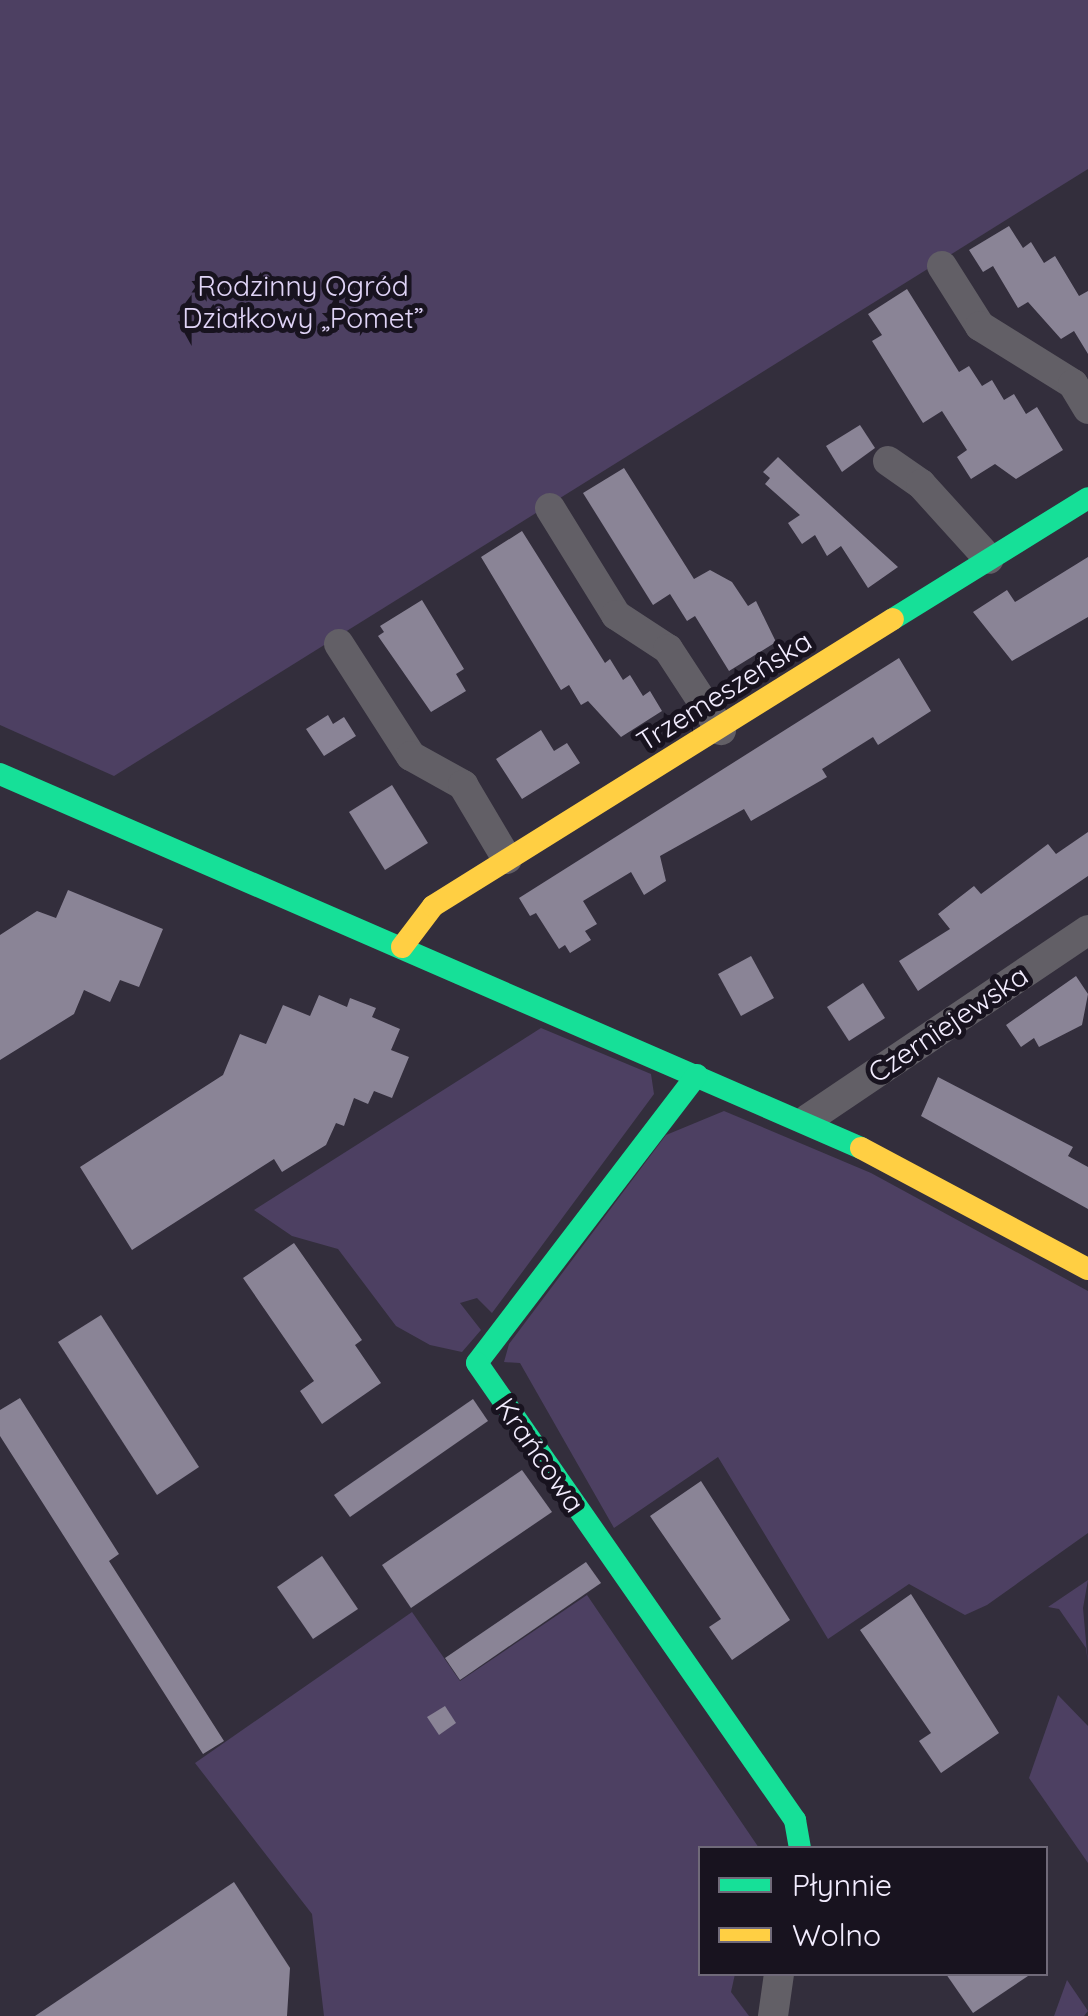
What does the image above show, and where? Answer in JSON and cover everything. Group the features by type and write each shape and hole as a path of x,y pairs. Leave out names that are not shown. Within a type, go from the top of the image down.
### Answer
{"street":[{"path":"942,266 980,326 1073,384 1088,408"},
{"path":"888,461 921,484 989,559"},
{"name":"Trzemeszeńska","path":"402,947 434,906 1088,498"},
{"path":"550,508 616,615 668,649 721,730"},
{"path":"339,644 412,756 463,786 507,860"},
{"path":"0,774 808,1119 1060,1259 1088,1269"},
{"name":"Czerniejewska","path":"808,1119 1088,930"},
{"name":"Krańcowa","path":"697,1074 477,1362 795,1820 800,1846"},
{"path":"1060,1259 1088,1284"},
{"path":"773,2016 778,1976"}],"green space":[{"name":"Rodzinny Ogród Działkowy „Pomet”","path":"0,0 1088,0 1088,169 114,776 0,725"},
{"path":"541,1028 651,1074 654,1094 492,1313 477,1298 460,1303 481,1330 462,1352 430,1345 396,1326 338,1249 292,1236 254,1210"},
{"path":"724,1111 871,1173 1088,1291 1088,1533 987,1605 965,1615 909,1584 828,1639 718,1457 614,1528 520,1363 504,1362 509,1344 666,1135"},
{"path":"1088,1580 1083,1608 1088,1664 1086,1648 1059,1609 1048,1607"},
{"path":"587,1595 758,1846 698,1846 698,1976 735,1976 731,1992 749,2016 324,2016 312,1914 195,1763 412,1612 460,1681"},
{"path":"1058,1695 1088,1726 1088,1863 1029,1778"},
{"path":"1067,1980 1088,2011 1084,2016 1054,2016"}],"building":[{"path":"1009,226 1023,248 1031,242 1044,263 1055,256 1079,296 1088,291 1088,354 1074,331 1061,339 1028,302 1018,308 993,266 983,272 969,250"},
{"path":"907,289 959,372 969,366 982,386 992,380 1004,400 1014,394 1026,414 1037,407 1063,450 1016,479 995,464 971,479 957,457 967,450 942,411 923,423 872,341 882,335 868,314"},
{"path":"860,425 875,448 842,472 826,446"},
{"path":"778,457 898,567 868,588 841,546 827,556 815,535 802,544 788,523 800,515 765,484 770,478 763,472"},
{"path":"624,468 694,579 710,570 732,582 748,606 756,601 776,642 729,671 695,616 687,621 670,594 653,605 583,493"},
{"path":"522,531 605,663 610,659 623,680 630,675 643,696 650,691 662,711 621,737 588,701 581,705 569,685 561,690 481,557"},
{"path":"1088,557 1088,617 1012,661 973,612 1007,590 1015,602"},
{"path":"422,600 464,669 456,674 466,691 431,712 378,636 384,632 380,626"},
{"path":"899,658 931,711 878,745 873,737 822,769 827,777 751,821 744,809 660,856 666,881 644,895 631,872 583,901 597,924 585,931 591,940 570,953 565,945 559,949 536,913 530,916 519,898"},
{"path":"328,715 333,724 344,717 356,736 324,756 306,729"},
{"path":"541,730 554,751 567,743 580,763 522,799 496,759"},
{"path":"392,785 428,843 385,870 349,812"},
{"path":"1088,832 1088,876 918,991 899,961 950,929 938,914 974,886 981,894 1048,844 1056,854"},
{"path":"68,890 163,929 139,987 120,980 110,1002 84,990 74,1014 0,1060 0,935 37,911 56,918"},
{"path":"751,956 774,998 741,1016 718,974"},
{"path":"1076,976 1088,994 1082,1025 1039,1047 1034,1038 1021,1047 1006,1025"},
{"path":"863,983 885,1018 849,1041 827,1007"},
{"path":"319,995 347,1007 350,998 376,1008 372,1017 400,1029 391,1050 409,1057 392,1098 374,1091 368,1104 354,1098 344,1126 336,1123 326,1145 282,1172 274,1159 132,1250 80,1167 223,1075 240,1034 266,1044 283,1005 310,1016"},
{"path":"938,1077 1073,1147 1068,1156 1088,1167 1088,1209 921,1116"},
{"path":"294,1243 362,1340 355,1345 381,1383 322,1424 300,1391 314,1381 243,1278"},
{"path":"101,1315 199,1467 157,1495 58,1342"},
{"path":"20,1398 119,1554 109,1561 224,1741 203,1754 0,1436 0,1410"},
{"path":"473,1399 488,1421 350,1517 334,1495"},
{"path":"522,1470 552,1512 411,1608 382,1565"},
{"path":"701,1481 790,1620 732,1660 709,1627 721,1619 650,1516"},
{"path":"322,1556 358,1609 313,1639 277,1587"},
{"path":"586,1562 601,1583 460,1680 445,1658"},
{"path":"911,1594 999,1733 941,1773 919,1741 931,1733 860,1630"},
{"path":"445,1706 456,1723 439,1735 427,1717"},
{"path":"234,1882 290,1968 287,2016 35,2016"},
{"path":"947,1976 1028,1976 973,2013"}],"traffic: fast":[{"path":"893,619 1088,498"},
{"path":"0,774 861,1148"},
{"path":"697,1075 477,1363 795,1820 800,1846"}],"traffic: slow":[{"path":"402,947 433,906 893,619"},
{"path":"861,1148 1088,1269"}]}
